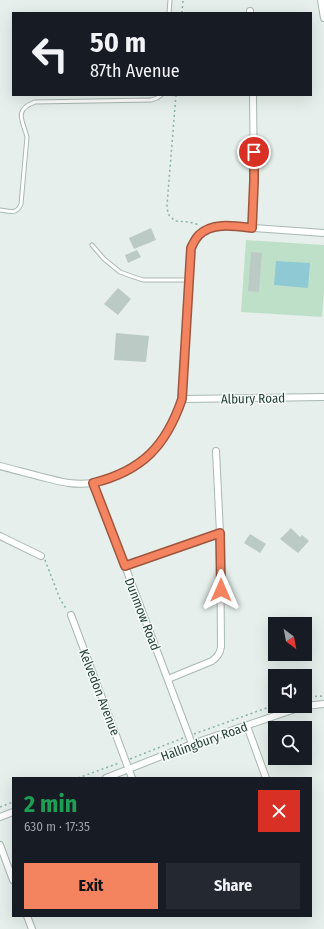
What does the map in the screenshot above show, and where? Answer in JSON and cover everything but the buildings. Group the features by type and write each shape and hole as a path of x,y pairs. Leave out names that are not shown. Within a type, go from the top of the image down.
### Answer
{"street":[{"path":"321,0 324,18"},
{"path":"252,228 254,181 253,96"},
{"path":"0,466 67,483 93,483 108,480 129,470 151,454 160,443 178,411 182,399 191,248 195,240 206,230 224,226 324,233"},
{"name":"Albury Road","path":"182,399 324,397"},
{"path":"168,680 212,661 220,652 220,533 216,451"},
{"name":"Dunmow Road","path":"93,483 192,744"},
{"path":"125,566 220,533"},
{"path":"0,536 41,556"},
{"name":"Kelvedon Avenue","path":"71,615 132,777"},
{"name":"Hallingbury Road","path":"312,705 324,704"},
{"name":"Hallingbury Road","path":"109,777 192,744 284,713"},
{"path":"247,726 266,777"},
{"path":"0,817 12,812"},
{"path":"0,845 12,877"},
{"path":"27,917 32,929"}],"lane":[{"path":"170,0 170,12"},
{"path":"0,210 17,211 20,208 27,137 21,116 22,110 27,105 35,102 151,100 160,96"},
{"path":"92,245 120,272 131,276 144,280 189,280"}],"path":[{"path":"182,12 183,0"},
{"path":"176,96 167,205 168,214 175,222 197,224 206,230"},
{"path":"41,556 47,563 60,599 71,615"},
{"path":"312,697 324,696"},
{"path":"81,777 268,708"},
{"path":"0,807 12,802"}],"green space":[{"path":"246,240 324,245 324,292 322,317 241,312"}],"water":[{"path":"276,261 310,263 308,288 274,285"}],"route":[{"path":"221,590 220,533 125,566 93,483 108,480 129,470 151,454 160,443 178,411 182,399 191,248 200,234 215,227 224,226 252,228 254,152"}]}
